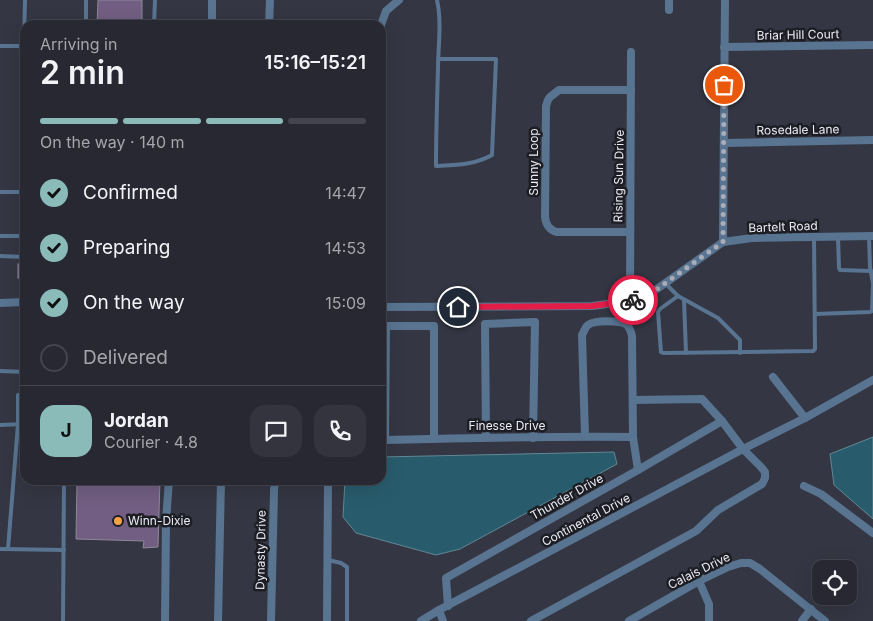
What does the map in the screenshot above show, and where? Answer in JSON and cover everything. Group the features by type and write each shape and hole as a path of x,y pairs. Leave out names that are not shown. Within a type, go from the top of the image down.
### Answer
{"street":[{"path":"212,0 212,20"},
{"path":"269,20 270,0"},
{"path":"382,20 386,11 399,0"},
{"path":"669,10 670,0"},
{"path":"723,242 725,0"},
{"name":"Briar Hill Court","path":"724,47 873,45"},
{"name":"Rising Sun Drive","path":"630,301 631,52"},
{"name":"Sunny Loop","path":"630,232 557,232 548,227 545,218 545,120 548,100 559,90 631,90"},
{"name":"Rosedale Lane","path":"724,143 873,140"},
{"name":"Bartelt Road","path":"386,307 592,306 630,301 657,289 723,242 752,238 871,236"},
{"path":"0,302 20,302"},
{"path":"486,437 485,324 535,322 533,438"},
{"path":"584,436 582,335 588,325 595,322 619,322 626,324 632,336 633,437 638,470"},
{"path":"386,326 434,326 434,439"},
{"path":"773,377 805,418"},
{"name":"Continental Drive","path":"421,621 743,449 805,418 873,380"},
{"path":"531,621 696,531 718,510 762,484 765,472 743,449 722,421 702,399 633,400"},
{"name":"Thunder Drive","path":"448,606 446,578 722,421"},
{"name":"Finesse Drive","path":"386,440 486,437 633,437"},
{"path":"165,621 166,521 169,485"},
{"path":"218,621 221,485"},
{"name":"Dynasty Drive","path":"271,621 275,485"},
{"path":"327,621 328,485"},
{"path":"804,486 821,494 873,533"},
{"name":"Calais Drive","path":"629,621 699,581 741,563 750,563 760,569 825,621"},
{"path":"699,581 709,604 709,621"},
{"path":"802,621 811,609"},
{"path":"439,610 443,621"}],"lane":[{"path":"25,0 25,20"},
{"path":"86,0 86,20"},
{"path":"154,20 155,0"},
{"path":"437,0 440,12 438,59 436,166 466,165 482,161 492,156 496,59 438,59"},
{"path":"0,46 20,46"},
{"path":"0,192 20,192"},
{"path":"0,236 20,236"},
{"path":"815,314 872,311 871,236"},
{"path":"678,296 658,312 661,352 663,353 813,352 815,350 814,237"},
{"path":"838,237 840,270 871,271"},
{"path":"0,256 20,257"},
{"path":"665,283 678,296 726,325 740,340 740,353"},
{"path":"684,300 686,353"},
{"path":"0,371 20,372"},
{"path":"8,549 18,424 18,395 20,395"},
{"path":"0,425 18,424"},
{"path":"63,621 64,485"},
{"path":"0,549 64,550"},
{"path":"327,560 341,563 347,567 347,621"}],"water":[{"path":"873,437 873,519 834,485 830,454"},
{"path":"614,452 617,464 460,549 436,555 356,533 343,517 345,485 386,485 386,457"}],"building":[{"path":"98,0 142,0 142,20 97,20"},
{"path":"18,264 20,264 20,278 18,278"},
{"name":"Winn-Dixie","path":"77,485 160,485 158,547 143,548 144,541 76,539"}],"way so far":[{"path":"633,300 657,289 723,242 724,85"}],"place":[{"name":"Winn-Dixie","path":"118,521"}],"route":[{"path":"458,307 592,306 633,300"}]}
